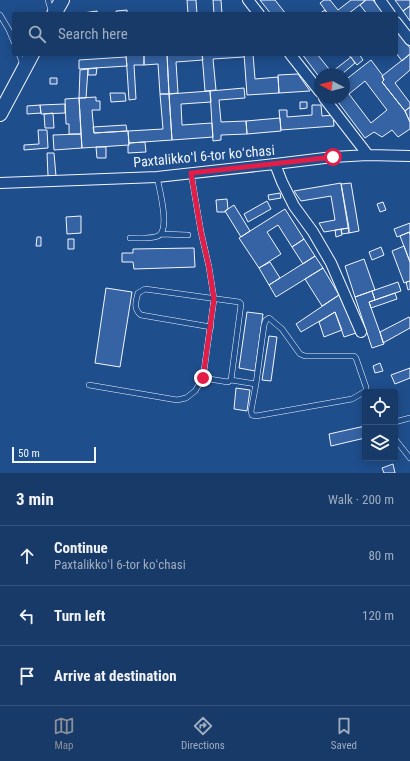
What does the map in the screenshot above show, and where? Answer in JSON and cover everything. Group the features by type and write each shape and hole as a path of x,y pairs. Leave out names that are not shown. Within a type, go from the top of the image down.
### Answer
{"street":[{"path":"54,12 62,0"},
{"path":"248,0 257,12"},
{"path":"380,0 389,12"},
{"path":"398,25 410,40"},
{"path":"0,112 31,56"},
{"path":"292,56 314,84"},
{"path":"329,104 368,155"},
{"name":"Paxtalikkoʻl 6-tor koʻchasi","path":"0,183 157,176 333,157 368,155 410,156"},
{"path":"275,164 294,206 313,232 331,263 361,332"}],"lane":[{"path":"48,0 52,12"},
{"path":"0,15 12,37"},
{"path":"20,56 24,68"},
{"path":"89,385 177,400 186,398 195,391 203,378 214,299 191,173"},
{"path":"157,176 162,198 164,221 161,234"},
{"path":"130,238 157,237 161,234 188,235"},
{"path":"211,327 141,315 137,312 135,306 138,293 145,289 239,302 241,304 231,380"},
{"path":"269,318 282,329 300,354 305,356 354,356 366,387 366,391 352,399 256,416 252,415 251,411 256,384 264,325 266,320 269,318"},
{"path":"203,378 256,384"},
{"path":"398,421 410,418"},
{"path":"398,443 410,458"}],"building":[{"path":"187,0 196,0 197,12 188,12"},
{"path":"213,0 221,0 222,12 214,12"},
{"path":"260,0 275,0 284,12 269,12"},
{"path":"324,0 330,0 338,10 351,0 366,0 351,12 327,12 320,3"},
{"path":"366,0 373,0 382,12 365,12 360,5"},
{"path":"395,0 410,0 410,6 403,11"},
{"path":"410,6 410,21 403,11"},
{"path":"127,10 127,12 116,12"},
{"path":"398,33 410,48 410,54 402,61 398,56"},
{"path":"410,54 410,70 395,83 410,103 410,107 405,111 382,82 384,80 382,76"},
{"path":"126,56 144,56 144,65 134,65 136,99 129,100"},
{"path":"144,56 167,56 169,94 160,94 158,64 144,65"},
{"path":"167,56 202,56 203,60 176,62 178,93 169,94"},
{"path":"202,56 244,56 213,59 216,90 205,91"},
{"path":"244,56 253,56 255,79 278,77 279,93 247,95"},
{"path":"304,56 319,56 328,68 314,68 314,70"},
{"path":"350,56 360,56 363,60 357,65"},
{"path":"126,57 127,66 79,69 79,60"},
{"path":"351,57 355,63 349,68 337,68"},
{"path":"371,60 383,76 384,80 382,82 405,111 410,122 410,129 398,137 392,130 382,137 374,132 365,138 340,104 350,104 350,95 371,123 387,110 365,81 350,93 350,76"},
{"path":"97,68 96,75 88,75 88,69"},
{"path":"88,69 86,98 79,98 80,70"},
{"path":"298,74 310,91 279,93 278,75"},
{"path":"50,78 57,78 57,84 50,84"},
{"path":"244,88 245,98 219,100 221,122 246,121 247,134 221,135 221,140 213,141 210,91"},
{"path":"210,91 211,102 181,104 182,125 212,123 213,137 172,140 169,94"},
{"path":"110,93 125,93 126,101 111,102"},
{"path":"160,94 169,94 172,140 129,143 128,131 163,129"},
{"path":"96,97 96,101 100,101 100,110 92,110 94,133 128,131 129,145 82,148 79,98"},
{"path":"79,98 81,134 69,134 69,124 66,124 65,99"},
{"path":"300,102 307,102 307,108 300,109"},
{"path":"65,104 65,113 41,114 40,105"},
{"path":"40,105 41,113 27,114 27,106"},
{"path":"312,105 321,105 322,116 333,115 334,126 281,130 279,110 287,110 287,117 312,115"},
{"path":"410,107 410,122 405,111"},
{"path":"53,113 54,128 45,128 44,114"},
{"path":"280,118 281,131 247,134 246,121"},
{"path":"126,125 127,131 94,133 93,127"},
{"path":"38,130 47,130 48,148 24,150 24,145 39,144"},
{"path":"81,134 82,148 54,150 53,135"},
{"path":"145,142 146,152 128,153 129,143"},
{"path":"96,147 106,147 106,158 97,158"},
{"path":"47,153 54,153 56,176 48,176"},
{"path":"341,183 349,228 324,232 319,223 335,220 331,196 301,201 294,191"},
{"path":"351,183 359,231 349,233 341,184"},
{"path":"280,193 281,198 269,200 268,195"},
{"path":"227,199 228,209 225,212 217,212 216,200"},
{"path":"267,201 271,209 248,222 244,214"},
{"path":"383,202 386,210 380,212 377,204"},
{"path":"234,205 250,231 241,237 225,211"},
{"path":"285,209 304,239 292,247 278,225 267,232 281,254 259,268 239,238"},
{"path":"81,216 81,233 67,234 66,217"},
{"path":"410,223 410,232 397,237 394,229"},
{"path":"349,228 349,233 342,234 341,229"},
{"path":"341,229 342,235 336,237 335,230"},
{"path":"409,232 410,235 410,262 400,236"},
{"path":"37,237 41,237 41,246 36,246"},
{"path":"68,239 74,239 74,249 68,249"},
{"path":"304,239 315,256 303,264 292,247"},
{"path":"404,246 410,262 410,281 404,283 392,251"},
{"path":"381,247 384,255 372,260 369,252"},
{"path":"194,248 195,267 134,269 133,262 122,262 122,253 133,253 133,249"},
{"path":"315,256 323,268 276,297 269,285"},
{"path":"364,259 375,290 355,297 345,266"},
{"path":"270,262 280,278 269,285 259,268"},
{"path":"323,268 339,295 322,306 305,279"},
{"path":"410,281 410,289 408,290 406,282"},
{"path":"398,282 401,291 375,300 372,291"},
{"path":"106,288 132,292 120,367 95,363"},
{"path":"372,291 375,300 369,302 384,344 372,348 355,297"},
{"path":"395,293 397,299 371,308 369,302"},
{"path":"339,295 356,333 344,337 335,312 301,332 296,324"},
{"path":"247,312 263,314 255,371 239,368"},
{"path":"335,312 342,330 324,337 319,322"},
{"path":"409,317 410,328 383,343 380,332"},
{"path":"269,336 277,337 271,381 262,380"},
{"path":"380,363 383,371 375,373 373,366"},
{"path":"410,368 410,378 395,384 391,375"},
{"path":"236,388 250,390 247,411 234,409"},
{"path":"362,427 362,439 331,446 329,434"},
{"path":"393,464 395,473 384,473 382,468"}],"route":[{"path":"203,378 214,299 191,173 333,157"}]}
